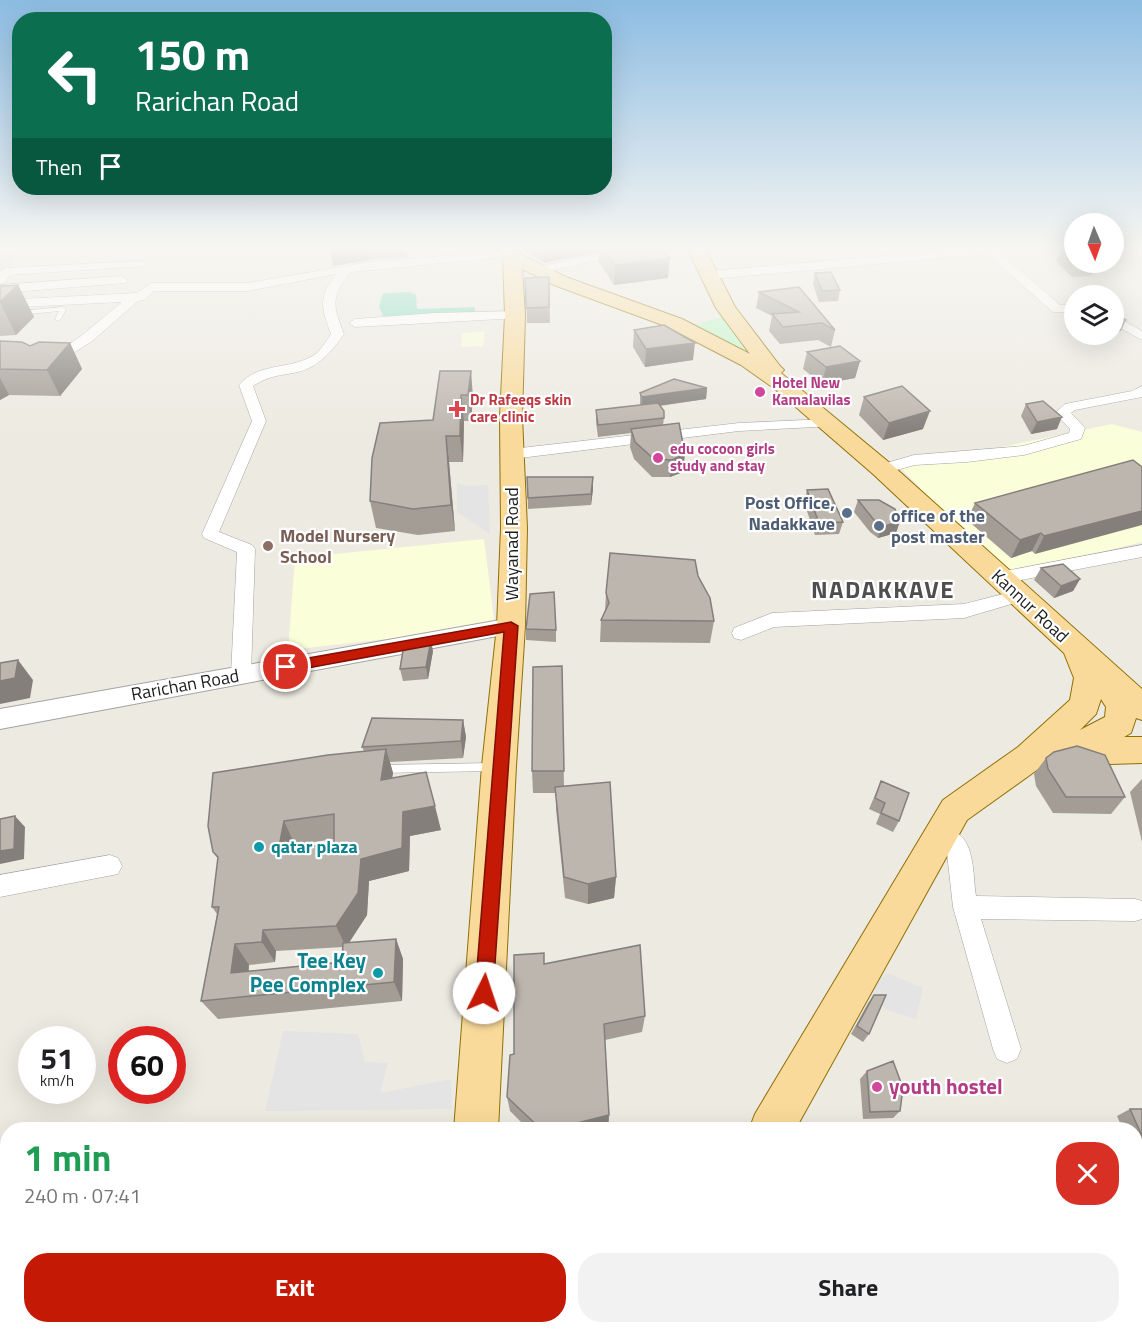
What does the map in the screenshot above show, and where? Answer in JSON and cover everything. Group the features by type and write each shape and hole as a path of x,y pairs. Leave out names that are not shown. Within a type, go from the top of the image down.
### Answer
{"main road":[{"name":"Wayanad Road","path":"477,1122 499,766 511,626 514,528 511,417 515,310"},
{"path":"640,310 675,323 748,361 783,384"},
{"path":"675,323 718,310"},
{"path":"728,310 783,384"},
{"name":"Kannur Road","path":"783,384 882,469 1142,708"},
{"path":"780,1122 861,970 955,810 1030,757 1093,739 1120,724 1122,706 1088,660"},
{"path":"1030,757 1091,750 1142,750"}],"street":[{"path":"44,366 64,356 120,310"},
{"path":"241,675 246,549 210,534 259,421 246,385 263,373 297,368 322,355 338,334 330,310"},
{"path":"355,323 435,317 447,310"},
{"path":"1124,325 1142,336"},
{"path":"882,469 914,460 967,457 1024,450 1076,436 1078,428 1062,413 1070,407 1137,394 1142,390"},
{"path":"512,454 739,427 828,423"},
{"path":"1000,578 1142,551"},
{"path":"741,633 772,620 964,611 1019,596"},
{"name":"Rarichan Road","path":"0,718 511,626"},
{"path":"940,836 953,843 958,852 964,907 1007,1049"},
{"path":"0,886 110,866"},
{"path":"964,907 1135,910"}],"lane":[{"path":"0,315 50,310"},
{"path":"58,319 62,310"},
{"path":"372,770 395,767 499,766"}],"shaded area":[{"path":"485,331 483,346 461,347 462,333"},
{"path":"1112,424 1142,432 1142,542 1003,576 901,468"},
{"path":"457,483 468,486 488,485 490,534 457,512"},
{"path":"484,539 495,627 288,650 295,558"},
{"path":"887,973 923,988 916,1019 887,1010 865,992"},
{"path":"283,1031 358,1034 365,1062 388,1063 380,1093 451,1079 452,1109 265,1111"}],"green space":[{"path":"381,310 475,310 478,318 383,316"},
{"path":"722,317 747,352 694,325"}],"building":[{"path":"795,310 818,310 835,330 822,323 783,327 772,314 799,312"},
{"path":"664,325 695,343 646,349 634,330"},
{"path":"0,341 22,342 30,346 39,342 70,343 47,370 0,369"},
{"path":"840,346 860,361 826,367 807,352"},
{"path":"440,371 471,371 468,395 461,395 460,436 446,436 451,505 413,509 370,501 372,458 380,423 433,420"},
{"path":"674,379 707,388 642,397 640,393"},
{"path":"902,386 930,411 889,423 864,397"},
{"path":"1043,401 1062,417 1037,422 1026,404"},
{"path":"658,403 664,411 664,418 598,425 596,410"},
{"path":"679,423 685,454 672,460 654,459 635,442 631,429"},
{"path":"1133,460 1142,467 1142,511 1044,536 1041,533 1020,540 975,503"},
{"path":"527,477 593,477 591,494 528,498"},
{"path":"828,489 843,522 819,523 807,490"},
{"path":"858,500 879,500 895,509 900,521 882,527"},
{"path":"610,553 695,560 698,576 710,598 714,621 601,620 609,603 606,593"},
{"path":"1063,564 1080,579 1061,586 1041,568"},
{"path":"554,592 556,630 526,629 530,594"},
{"path":"431,640 426,667 400,669 404,644"},
{"path":"18,660 15,678 0,681 0,663"},
{"path":"562,666 564,771 532,771 533,667"},
{"path":"372,718 463,720 461,741 362,747"},
{"path":"1077,746 1105,755 1125,797 1066,797 1048,769 1046,758 1054,752"},
{"path":"386,749 381,780 426,772 435,806 403,812 402,848 361,859 358,893 336,926 263,930 262,942 235,944 231,973 342,962 343,943 396,939 394,982 201,1001 219,907 212,907 218,857 213,852 208,826 213,773 328,755","holes":["334,814 334,843 278,852 284,821"]},
{"path":"881,781 909,793 899,821 881,813 885,803 875,798"},
{"path":"610,782 616,877 588,884 564,877 555,787"},
{"path":"15,816 14,849 0,851 0,819"},
{"path":"640,945 645,1016 604,1024 609,1115 581,1122 534,1122 507,1097 510,1055 514,1054 514,955 544,953 544,964"},
{"path":"874,995 886,995 869,1034 857,1026"},
{"name":"youth hostel","path":"893,1061 903,1088 900,1111 870,1112 867,1071"},
{"path":"1130,1109 1142,1109 1142,1122 1136,1122"}],"place":[{"name":"Hotel New Kamalavilas","path":"760,392"},
{"name":"Dr Rafeeqs skin care clinic","path":"457,409"},
{"name":"edu cocoon girls study and stay","path":"658,458"},
{"name":"Post Office, Nadakkave","path":"847,513"},
{"name":"office of the post master","path":"879,526"},
{"name":"Model Nursery School","path":"268,546"},
{"name":"qatar plaza","path":"259,847"},
{"name":"Tee Key Pee Complex","path":"378,973"},
{"name":"youth hostel","path":"877,1087"}],"district":[{"name":"NADAKKAVE","path":"883,590"}],"route":[{"path":"286,667 511,626 484,993"}]}
